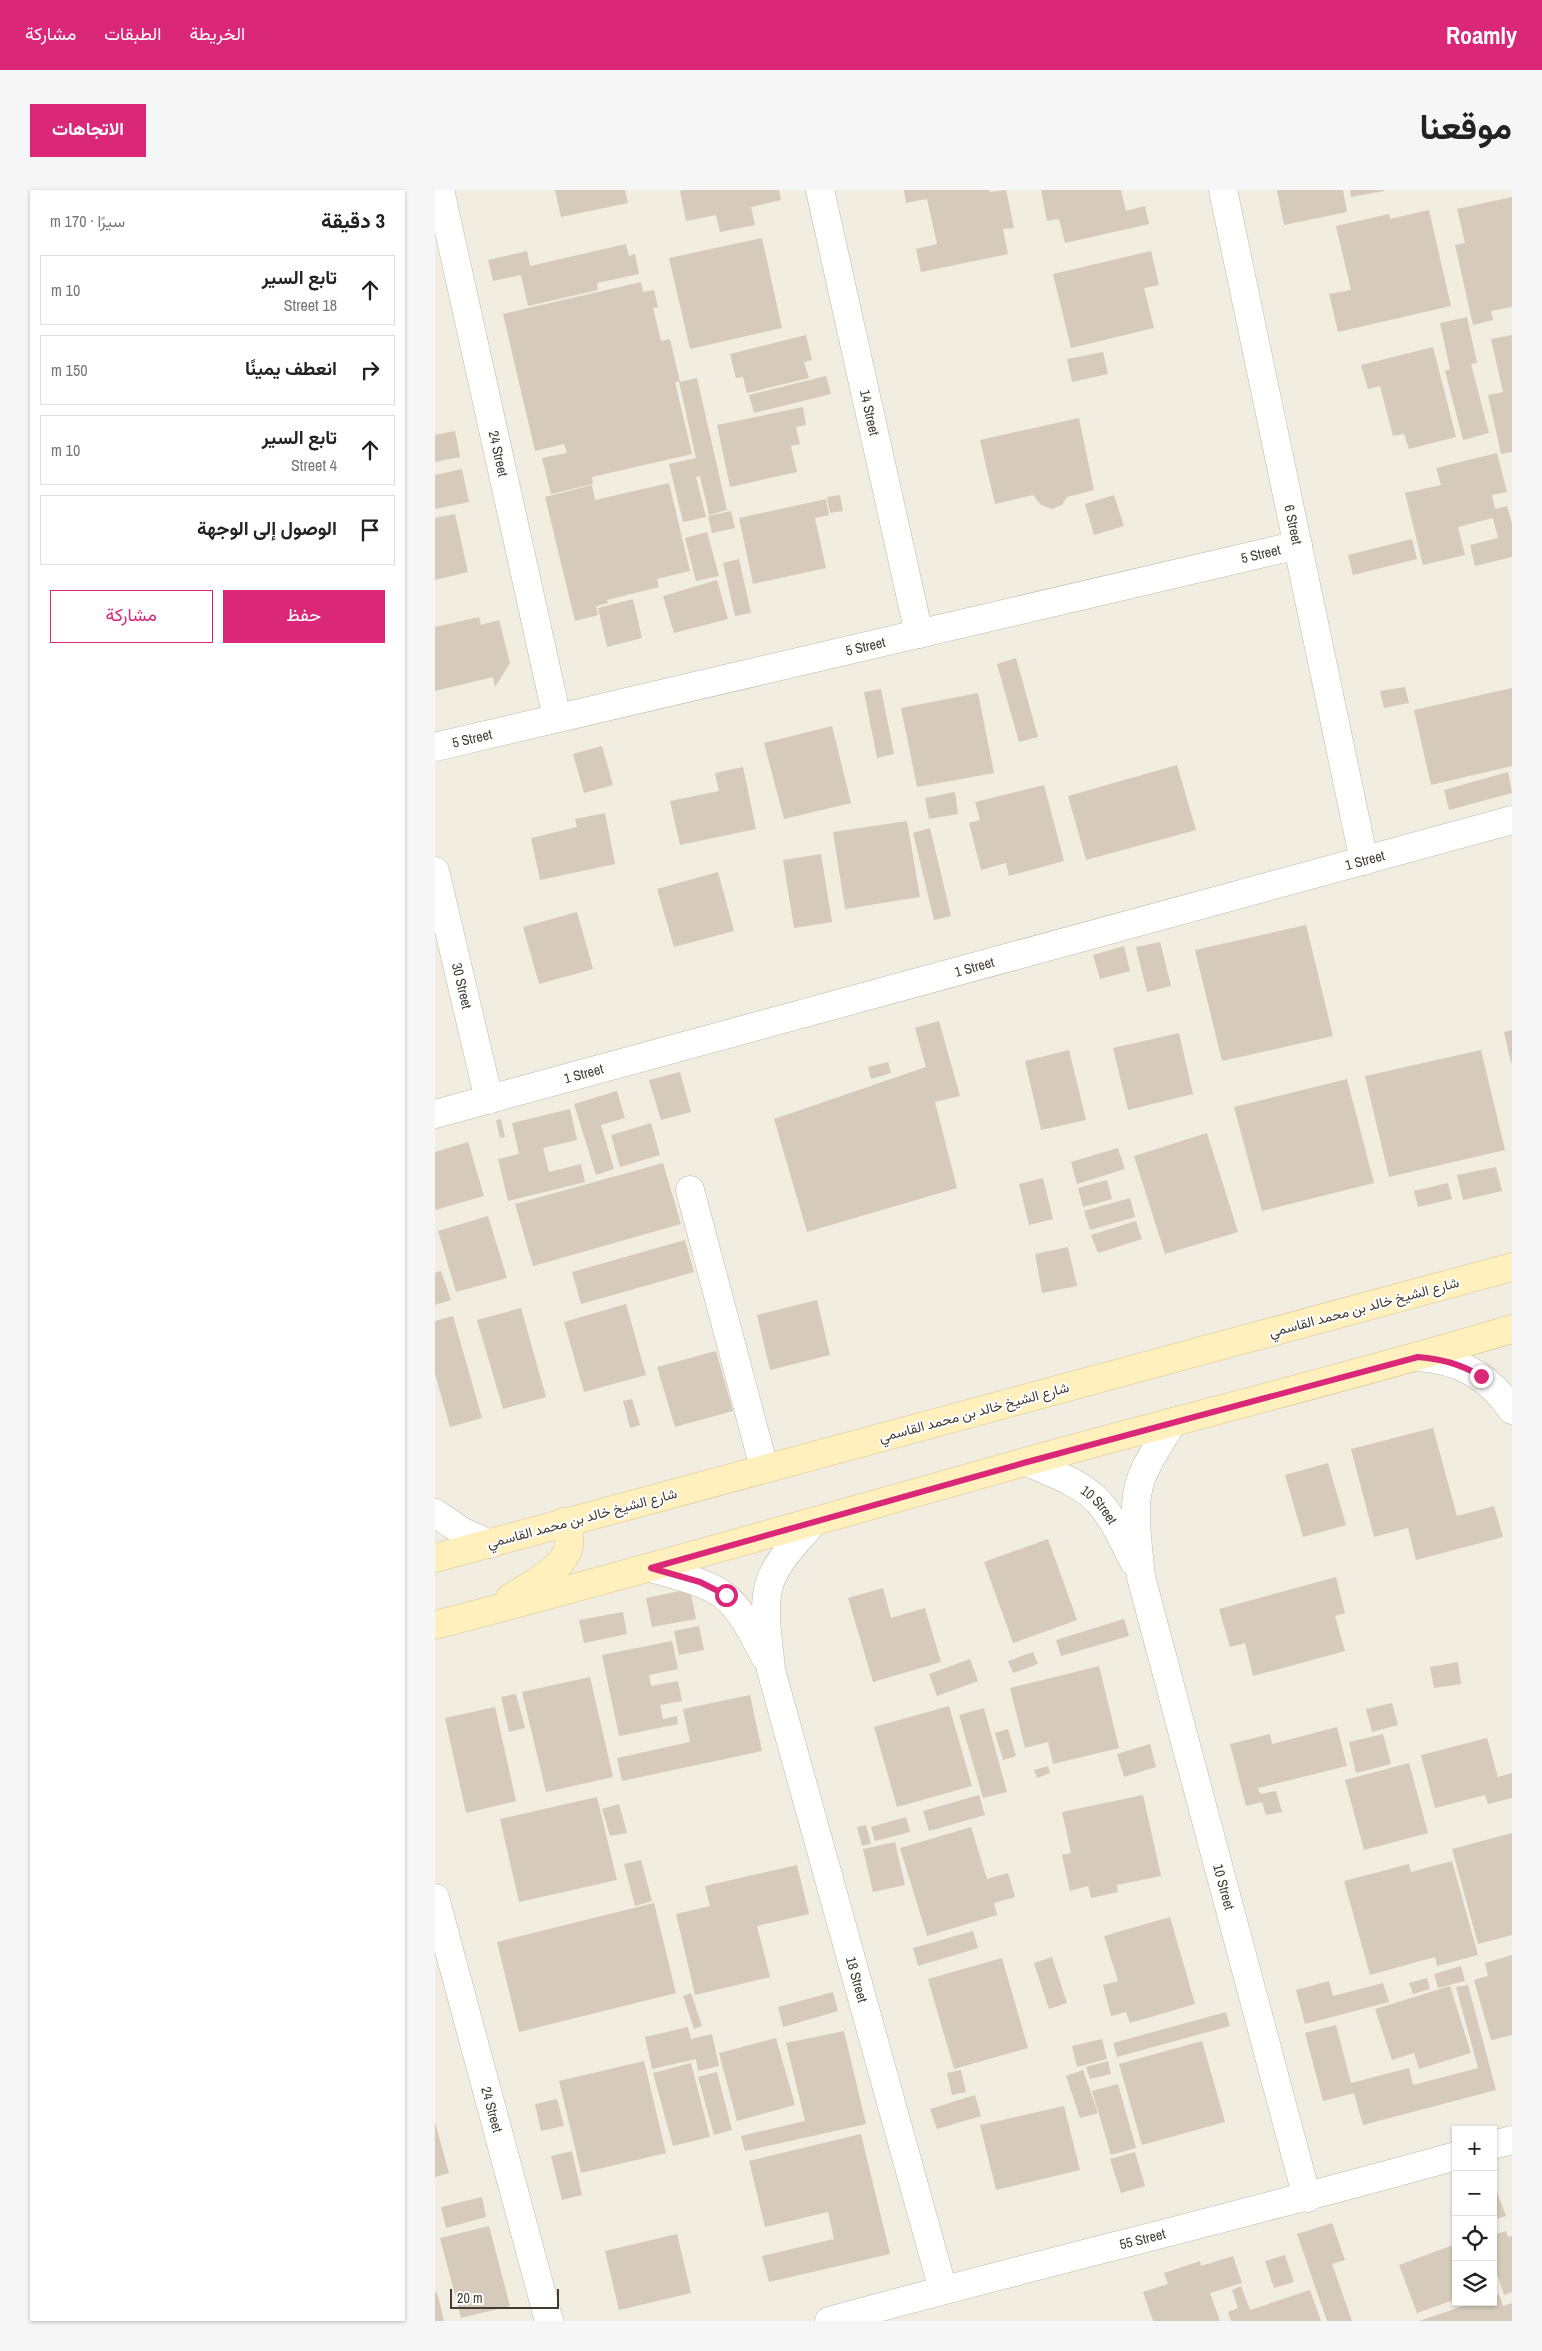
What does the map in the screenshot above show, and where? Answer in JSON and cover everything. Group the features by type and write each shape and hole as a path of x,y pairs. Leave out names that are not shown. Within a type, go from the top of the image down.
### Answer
{"main road":[{"name":"شارع الشيخ خالد بن محمد القاسمي","path":"435,1558 1512,1267"},
{"path":"435,1625 651,1568 1027,1462 1418,1357 1512,1329"},
{"path":"490,1611 558,1566 565,1559 570,1540 569,1530 563,1522"}],"street":[{"name":"24 Street","path":"440,190 557,718"},
{"name":"14 Street","path":"820,190 919,634"},
{"name":"6 Street","path":"1223,190 1364,860"},
{"name":"5 Street","path":"435,746 1298,545"},
{"name":"1 Street","path":"435,1114 1512,820"},
{"name":"30 Street","path":"435,871 489,1100"},
{"path":"690,1190 764,1468"},
{"path":"1418,1357 1440,1359 1481,1376 1498,1391 1512,1410"},
{"name":"10 Street","path":"1173,1422 1147,1465 1138,1492 1135,1507 1141,1577 1307,2198"},
{"name":"10 Street","path":"1027,1462 1077,1483 1102,1503 1112,1517 1141,1577"},
{"path":"435,1513 463,1532 490,1544"},
{"name":"18 Street","path":"771,1670 767,1615 769,1584 784,1558 813,1522"},
{"name":"18 Street","path":"651,1568 700,1582 726,1595 745,1617 771,1670 943,2290"},
{"name":"24 Street","path":"435,1898 549,2321"},
{"path":"1497,2144 1512,2140"},
{"name":"55 Street","path":"829,2321 943,2290 1307,2198 1452,2157"}],"building":[{"path":"555,190 625,190 628,203 561,217"},
{"path":"779,190 781,200 751,207 755,225 720,232 716,215 686,221 680,191"},
{"path":"904,190 989,190 990,192 1006,190 1014,228 1003,229 1008,254 921,272 916,249 937,244 927,199 906,203"},
{"path":"1041,190 1121,190 1126,211 1145,206 1149,224 1065,243 1059,219 1047,221"},
{"path":"1277,190 1343,190 1347,212 1284,225"},
{"path":"1350,190 1384,190 1384,191 1351,197"},
{"path":"1512,197 1512,307 1491,311 1493,320 1473,325 1455,245 1465,243 1457,209"},
{"path":"1429,210 1451,306 1338,332 1329,294 1351,290 1336,226 1389,214 1390,219"},
{"path":"762,238 782,328 690,349 669,258"},
{"path":"626,244 629,256 635,254 639,274 597,283 598,290 528,306 521,275 493,281 488,260 527,251 530,266"},
{"path":"1151,251 1159,285 1144,288 1154,328 1071,348 1053,274"},
{"path":"641,282 643,292 654,290 658,307 653,308 661,341 670,339 680,382 675,382 692,454 592,477 593,484 551,494 542,458 567,453 564,444 535,451 503,314"},
{"path":"1467,317 1477,363 1471,364 1489,433 1463,440 1445,371 1450,369 1440,323"},
{"path":"806,335 812,360 804,362 809,378 747,393 743,377 736,378 730,354"},
{"path":"1512,335 1512,452 1501,454 1488,395 1503,392 1491,339"},
{"path":"1433,347 1456,437 1409,449 1404,434 1393,436 1380,386 1368,389 1361,365"},
{"path":"1103,352 1108,374 1072,382 1067,359"},
{"path":"826,376 831,394 754,413 749,395"},
{"path":"697,378 727,510 709,515 700,476 696,477 706,517 683,522 669,464 696,458 679,382"},
{"path":"803,407 806,425 796,427 800,444 791,446 797,472 730,487 717,425"},
{"path":"1079,418 1094,490 1067,497 1062,505 1052,509 1041,505 1033,495 995,504 980,440"},
{"path":"455,431 460,457 435,462 435,435"},
{"path":"1497,453 1507,492 1492,495 1495,509 1507,506 1512,524 1512,557 1475,566 1470,545 1498,538 1493,518 1458,527 1465,555 1423,565 1405,493 1441,485 1436,468"},
{"path":"462,469 469,502 435,509 435,475"},
{"path":"669,483 690,571 657,579 659,587 607,600 608,603 596,606 598,615 575,621 545,497 592,485 595,500"},
{"path":"840,495 843,511 830,513 827,497"},
{"path":"1114,495 1124,526 1094,535 1085,504"},
{"path":"826,499 829,515 815,518 826,568 753,584 739,518"},
{"path":"731,511 735,528 712,533 708,516"},
{"path":"455,514 468,572 435,580 435,518"},
{"path":"707,532 719,576 696,581 685,538"},
{"path":"1412,539 1417,559 1353,575 1348,555"},
{"path":"739,559 751,613 735,616 723,563"},
{"path":"717,580 728,619 674,633 663,596"},
{"path":"633,599 642,638 607,647 598,608"},
{"path":"479,617 481,625 499,620 510,663 495,687 493,677 435,691 435,627"},
{"path":"1016,658 1038,737 1019,742 997,664"},
{"path":"1405,687 1409,703 1384,708 1380,691"},
{"path":"1512,688 1512,766 1431,785 1414,710"},
{"path":"881,689 894,754 877,758 864,692"},
{"path":"978,693 994,773 917,787 901,708"},
{"path":"832,726 851,803 784,819 764,743"},
{"path":"602,746 613,785 584,793 573,754"},
{"path":"1177,765 1196,830 1086,860 1068,796"},
{"path":"743,767 756,829 680,845 670,801 719,791 715,773"},
{"path":"1508,772 1512,793 1449,810 1444,790"},
{"path":"1044,785 1064,861 1009,876 1006,863 981,870 969,823 980,820 975,802"},
{"path":"955,792 958,814 929,819 925,798"},
{"path":"605,813 615,864 540,880 531,838 577,827 575,819"},
{"path":"907,821 920,897 845,909 833,832"},
{"path":"930,828 951,916 934,920 913,833"},
{"path":"821,854 832,922 794,928 783,860"},
{"path":"718,872 734,931 674,947 657,889"},
{"path":"577,912 593,969 539,984 523,927"},
{"path":"1306,925 1333,1036 1222,1061 1195,950"},
{"path":"1160,942 1171,986 1147,992 1136,947"},
{"path":"1124,946 1130,971 1100,979 1093,955"},
{"path":"939,1021 960,1096 935,1102 957,1188 807,1232 774,1119 926,1067 915,1028"},
{"path":"1512,1030 1512,1063 1511,1063 1504,1032"},
{"path":"1179,1033 1193,1094 1128,1110 1113,1048"},
{"path":"1069,1050 1086,1120 1041,1130 1025,1061"},
{"path":"1481,1050 1505,1150 1389,1177 1365,1076"},
{"path":"888,1062 891,1073 871,1079 868,1067"},
{"path":"680,1072 691,1112 661,1120 649,1080"},
{"path":"1347,1079 1374,1183 1262,1211 1234,1107"},
{"path":"617,1091 625,1118 601,1125 614,1169 596,1175 574,1104"},
{"path":"570,1109 577,1140 543,1148 549,1172 581,1164 585,1182 508,1201 498,1159 519,1154 512,1123"},
{"path":"501,1119 505,1137 500,1138 496,1120"},
{"path":"651,1123 660,1155 620,1167 611,1135"},
{"path":"1207,1133 1238,1232 1165,1254 1134,1156"},
{"path":"468,1142 484,1196 435,1210 435,1152"},
{"path":"1118,1148 1125,1169 1077,1184 1071,1162"},
{"path":"663,1163 681,1224 533,1266 515,1204"},
{"path":"1496,1167 1502,1191 1463,1200 1457,1175"},
{"path":"1043,1178 1053,1219 1029,1225 1019,1184"},
{"path":"1107,1180 1112,1199 1083,1207 1078,1188"},
{"path":"1448,1183 1452,1199 1418,1207 1414,1191"},
{"path":"1130,1198 1135,1217 1090,1230 1084,1211"},
{"path":"488,1216 507,1278 456,1292 438,1231"},
{"path":"1136,1221 1142,1239 1098,1253 1091,1235"},
{"path":"685,1240 694,1272 581,1304 572,1272"},
{"path":"1068,1247 1077,1286 1042,1293 1035,1254"},
{"path":"441,1271 451,1300 435,1305 435,1273"},
{"path":"817,1300 830,1355 770,1370 757,1315"},
{"path":"626,1304 646,1375 584,1392 564,1322"},
{"path":"521,1308 546,1397 503,1409 477,1320"},
{"path":"453,1316 482,1418 450,1427 435,1374 435,1321"},
{"path":"716,1351 733,1411 675,1427 657,1367"},
{"path":"632,1399 640,1425 630,1428 623,1401"},
{"path":"1433,1428 1457,1516 1494,1506 1503,1537 1416,1560 1408,1528 1374,1537 1351,1449"},
{"path":"1328,1463 1346,1525 1303,1537 1285,1475"},
{"path":"1048,1539 1077,1620 1013,1643 984,1562"},
{"path":"1336,1577 1345,1613 1335,1616 1345,1651 1253,1676 1245,1643 1230,1647 1219,1609"},
{"path":"883,1588 891,1618 925,1608 941,1662 873,1682 848,1598"},
{"path":"690,1589 696,1619 652,1627 646,1598"},
{"path":"623,1612 627,1634 584,1643 579,1620"},
{"path":"1124,1619 1129,1636 1061,1656 1056,1640"},
{"path":"699,1626 704,1650 679,1655 674,1631"},
{"path":"672,1641 678,1669 649,1675 651,1686 678,1681 682,1701 660,1705 663,1719 677,1716 678,1724 619,1736 602,1655"},
{"path":"1033,1652 1038,1664 1013,1673 1008,1661"},
{"path":"970,1659 978,1681 937,1696 929,1674"},
{"path":"1458,1662 1461,1684 1434,1688 1430,1667"},
{"path":"1099,1666 1119,1748 1053,1764 1048,1742 1025,1748 1010,1688"},
{"path":"590,1677 613,1777 546,1792 522,1692"},
{"path":"516,1694 525,1728 509,1732 501,1697"},
{"path":"750,1695 762,1751 622,1781 617,1758 690,1742 683,1709"},
{"path":"1392,1703 1398,1725 1372,1732 1366,1709"},
{"path":"949,1706 972,1786 897,1807 874,1727"},
{"path":"495,1707 516,1801 466,1813 445,1718"},
{"path":"984,1708 1007,1792 983,1798 959,1715"},
{"path":"1337,1727 1347,1766 1258,1788 1260,1794 1276,1791 1282,1812 1266,1815 1262,1802 1246,1806 1230,1744 1270,1734 1272,1744"},
{"path":"1008,1729 1016,1756 1003,1760 995,1733"},
{"path":"1383,1734 1391,1764 1356,1773 1349,1742"},
{"path":"1487,1738 1498,1777 1512,1773 1512,1798 1488,1804 1485,1795 1435,1808 1421,1755"},
{"path":"1150,1744 1156,1767 1124,1777 1117,1754"},
{"path":"1409,1763 1428,1833 1364,1850 1345,1780"},
{"path":"1048,1766 1050,1773 1037,1778 1034,1770"},
{"path":"979,1795 985,1815 929,1831 923,1811"},
{"path":"1143,1795 1161,1876 1117,1885 1118,1892 1091,1898 1088,1886 1070,1891 1062,1855 1071,1853 1062,1812"},
{"path":"597,1797 617,1880 519,1902 500,1819"},
{"path":"619,1804 627,1833 610,1836 602,1809"},
{"path":"906,1817 910,1832 875,1841 871,1827"},
{"path":"866,1825 871,1844 862,1846 857,1827"},
{"path":"971,1827 987,1879 1008,1873 1015,1897 994,1903 997,1915 927,1936 900,1848"},
{"path":"1512,1833 1512,1935 1478,1944 1452,1849"},
{"path":"895,1842 905,1885 873,1892 863,1849"},
{"path":"641,1860 652,1901 635,1906 624,1864"},
{"path":"1452,1861 1478,1955 1437,1966 1435,1957 1370,1975 1344,1881 1409,1864 1411,1872"},
{"path":"797,1865 809,1914 757,1926 770,1977 695,1995 676,1914 710,1906 705,1886"},
{"path":"654,1903 676,1993 519,2032 497,1942"},
{"path":"1170,1917 1195,2004 1130,2023 1126,2012 1111,2016 1103,1985 1118,1981 1104,1936"},
{"path":"973,1931 978,1948 918,1966 913,1948"},
{"path":"1512,1955 1512,2035 1491,2040 1474,1980 1488,1976 1485,1963"},
{"path":"1052,1957 1067,2003 1049,2009 1034,1963"},
{"path":"1002,1958 1028,2048 954,2069 928,1979"},
{"path":"1461,1966 1465,1981 1438,1988 1434,1974"},
{"path":"1427,1978 1430,1989 1413,1994 1409,1983"},
{"path":"1329,1981 1333,1996 1383,1983 1389,2002 1305,2024 1296,1990"},
{"path":"1468,1985 1496,2090 1363,2125 1354,2093 1323,2101 1305,2033 1336,2025 1351,2083 1409,2068 1413,2085 1478,2068 1456,1987"},
{"path":"1450,1986 1471,2053 1419,2069 1414,2053 1392,2060 1375,2009"},
{"path":"833,1992 838,2011 783,2027 778,2007"},
{"path":"691,1993 702,2026 694,2029 683,1996"},
{"path":"1226,2012 1230,2026 1117,2057 1113,2043"},
{"path":"688,2027 691,2039 712,2034 719,2066 698,2071 696,2059 652,2069 645,2037"},
{"path":"844,2031 866,2124 745,2151 741,2136 805,2121 786,2043"},
{"path":"776,2038 795,2105 737,2121 719,2053"},
{"path":"1102,2039 1107,2059 1077,2067 1072,2046"},
{"path":"1202,2041 1225,2122 1142,2145 1119,2064"},
{"path":"644,2061 666,2153 581,2173 559,2081"},
{"path":"1108,2061 1111,2074 1090,2079 1086,2067"},
{"path":"691,2063 710,2137 673,2146 653,2073"},
{"path":"961,2070 966,2092 952,2095 947,2073"},
{"path":"1083,2070 1098,2113 1080,2118 1066,2076"},
{"path":"717,2072 732,2130 714,2135 698,2077"},
{"path":"1118,2084 1136,2148 1111,2155 1092,2091"},
{"path":"975,2095 981,2116 937,2129 930,2109"},
{"path":"557,2099 564,2126 541,2131 535,2104"},
{"path":"1064,2106 1080,2170 996,2190 980,2125"},
{"path":"435,2122 449,2173 435,2177"},
{"path":"861,2134 890,2254 769,2282 762,2256 834,2239 828,2212 765,2227 749,2161"},
{"path":"572,2151 582,2195 562,2200 551,2156"},
{"path":"1135,2152 1145,2186 1121,2193 1110,2159"},
{"path":"1497,2192 1506,2216 1497,2219"},
{"path":"482,2197 486,2217 446,2228 441,2207"},
{"path":"1332,2223 1345,2260 1332,2264 1352,2321 1327,2321 1297,2234"},
{"path":"489,2226 510,2306 461,2318 440,2238"},
{"path":"1506,2231 1508,2237 1512,2236 1512,2292 1504,2295 1497,2274 1497,2234"},
{"path":"677,2234 691,2293 619,2310 605,2251"},
{"path":"1452,2245 1452,2300 1417,2313 1399,2265"},
{"path":"1285,2255 1294,2282 1274,2288 1265,2261"},
{"path":"1233,2256 1242,2283 1210,2293 1220,2321 1153,2321 1143,2292 1168,2284 1164,2273 1200,2261 1201,2266"},
{"path":"1241,2286 1250,2310 1310,2290 1321,2321 1231,2321 1228,2312 1238,2308 1232,2290"},
{"path":"437,2292 444,2321 435,2321 435,2293"},
{"path":"1499,2294 1503,2306 1512,2303 1512,2321 1419,2321 1463,2306 1497,2306 1497,2295"}],"route":[{"path":"726,1595 700,1582 651,1568 1027,1462 1418,1357 1440,1359 1461,1365 1481,1376"}]}
